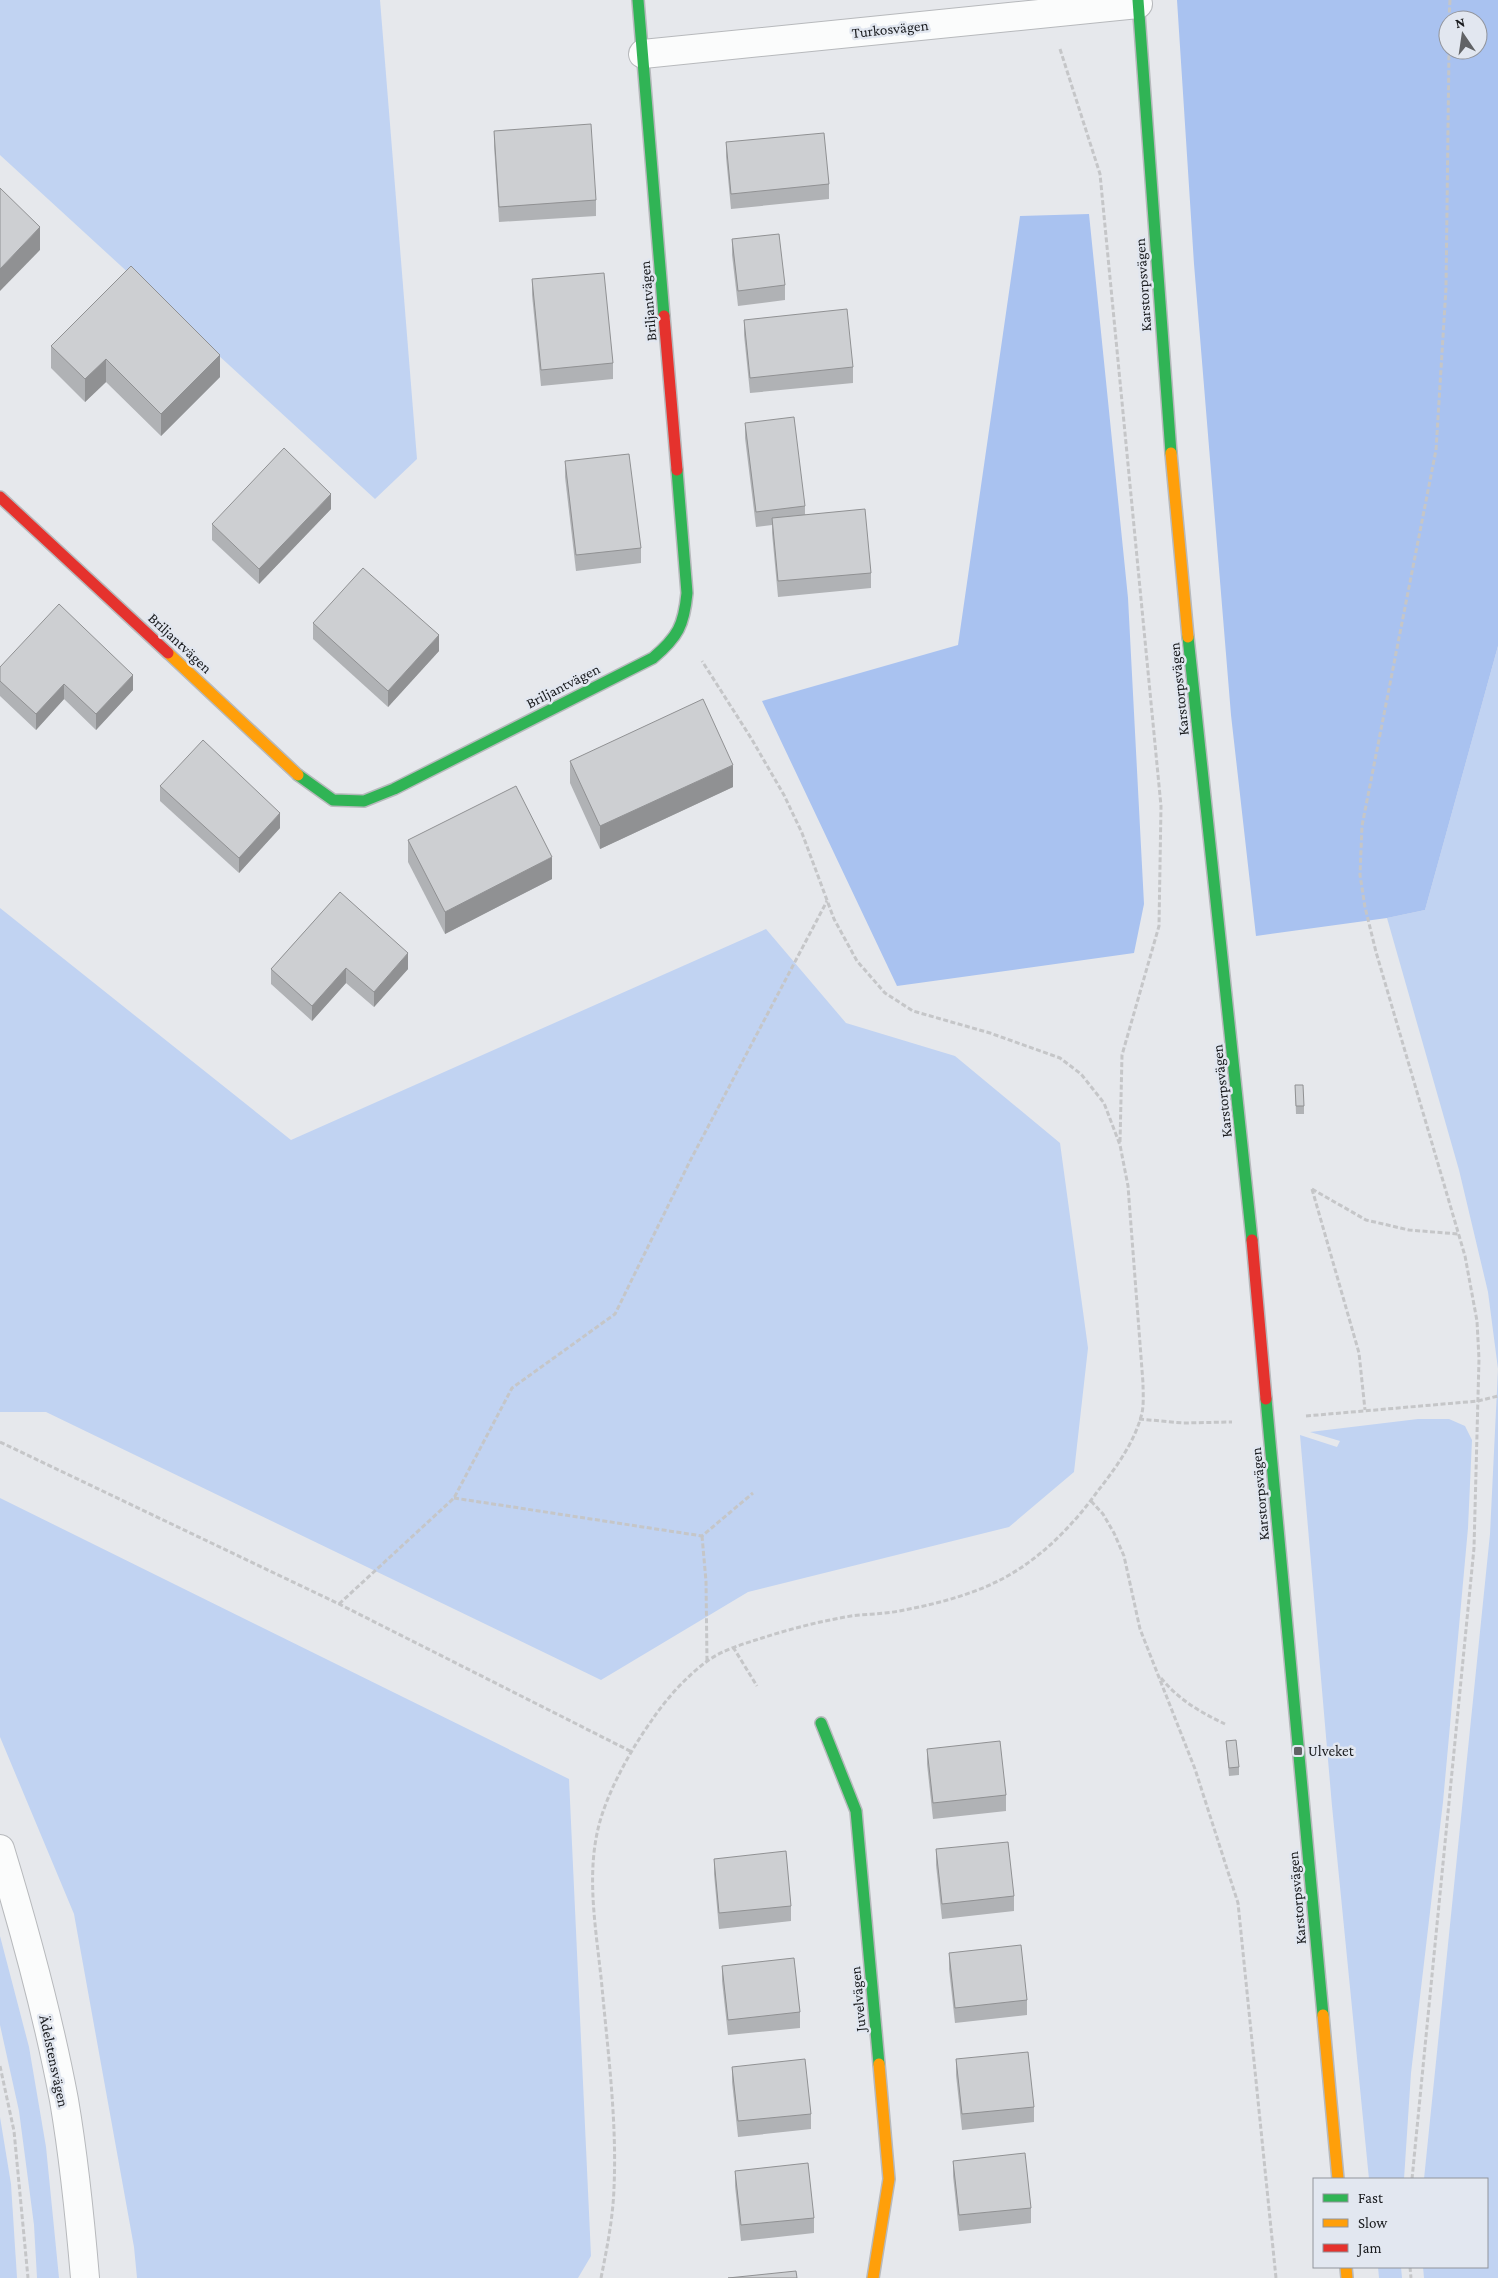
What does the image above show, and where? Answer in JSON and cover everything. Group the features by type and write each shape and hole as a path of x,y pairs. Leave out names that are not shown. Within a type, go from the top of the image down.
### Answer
{"main road":[{"name":"Briljantvägen","path":"0,497 302,778 333,800 364,801 394,789 653,658 672,643 682,628 688,593 638,0"},
{"name":"Karstorpsvägen","path":"1138,2 1175,513 1242,1136 1338,2178"},
{"name":"Juvelvägen","path":"821,1723 856,1811 889,2179 873,2278"}],"street":[{"name":"Turkosvägen","path":"643,54 1138,2"},
{"name":"Ädelstensvägen","path":"0,1849 27,1936 64,2100 78,2193 85,2278"}],"path":[{"path":"1049,12 1100,174 1161,806 1159,926 1122,1055 1120,1145"},
{"path":"1412,2178 1474,1548 1479,1359 1477,1321 1458,1234 1376,952 1365,907 1360,875 1362,826 1436,450 1446,288 1449,60"},
{"path":"601,2278 609,2239 614,2188 614,2144 612,2092 594,1910 594,1864 598,1828 612,1793 632,1752 653,1718 679,1687 707,1662 733,1647 779,1632 851,1616 898,1611 938,1602 999,1581 1028,1562 1058,1537 1091,1501 1130,1444 1142,1411 1143,1383 1128,1186 1120,1145 1104,1103 1081,1074 1060,1058 1006,1039 913,1011 885,993 857,961 827,900 802,832 784,795 751,738 701,660"},
{"path":"339,1604 454,1498 512,1388 615,1314 690,1161 827,900"},
{"path":"1365,1410 1359,1354 1312,1189 1366,1220 1409,1230 1458,1234"},
{"path":"1302,1416 1478,1401 1498,1396"},
{"path":"1140,1419 1183,1423 1232,1422"},
{"path":"0,1442 339,1604 632,1752"},
{"path":"454,1498 702,1536 753,1493"},
{"path":"1091,1501 1103,1514 1114,1532 1124,1556 1140,1629 1195,1769 1238,1903 1276,2278"},
{"path":"702,1536 706,1581 707,1662"},
{"path":"733,1647 758,1686"},
{"path":"1159,1676 1172,1692 1194,1709 1225,1724"},
{"path":"0,2066 14,2131 28,2278"}],"shaded area":[{"path":"0,0 380,0 417,459 375,499 0,155"},
{"path":"1177,0 1498,0 1498,646 1425,910 1387,918 1256,936 1231,715 1194,264"},
{"path":"1089,214 1128,598 1144,904 1134,953 897,986 762,701 958,645 1020,216"},
{"path":"1498,646 1498,1369 1488,1292 1459,1170 1387,918 1425,910"},
{"path":"0,908 291,1140 766,929 846,1023 955,1056 1060,1143 1088,1348 1074,1472 1009,1527 748,1592 601,1680 46,1412 0,1412"},
{"path":"1498,1369 1498,2278 1424,2278 1423,2268 1488,2268 1488,2178 1424,2178 1490,1534"},
{"path":"1418,1419 1449,1419 1465,1426 1472,1440 1468,1528 1443,1802 1411,2073 1404,2178 1369,2178 1332,1806 1300,1435 1337,1447 1340,1441 1310,1432"},
{"path":"0,1498 569,1779 591,2256 578,2278 137,2278 134,2247 74,1914 0,1737"},
{"path":"0,1936 29,2047 46,2147 59,2278 37,2278 34,2225 19,2111 0,2025"},
{"path":"0,2117 11,2184 17,2278 0,2278"},
{"path":"1378,2268 1401,2268 1402,2278 1379,2278"}],"building":[{"path":"591,124 596,200 499,207 494,131"},
{"path":"824,133 829,184 731,194 726,142"},
{"path":"0,188 40,227 0,269"},
{"path":"779,234 785,285 738,291 732,239"},
{"path":"131,266 220,355 161,414 106,359 85,379 51,346"},
{"path":"604,273 613,363 541,370 532,279"},
{"path":"847,309 853,367 750,378 744,320"},
{"path":"794,417 805,506 756,512 745,423"},
{"path":"284,448 331,494 259,569 212,524"},
{"path":"629,454 641,548 576,555 565,461"},
{"path":"865,509 871,573 778,581 772,518"},
{"path":"363,568 439,635 388,691 313,623"},
{"path":"59,604 133,675 96,714 64,684 36,714 0,681 0,667"},
{"path":"703,699 733,765 600,826 570,761"},
{"path":"203,740 280,813 239,858 160,786"},
{"path":"516,786 552,857 445,912 408,840"},
{"path":"340,892 408,953 374,992 346,968 312,1006 271,969"},
{"path":"1295,1085 1303,1085 1304,1106 1296,1106"},
{"path":"1236,1740 1239,1767 1229,1768 1226,1741"},
{"path":"1000,1741 1006,1795 933,1803 927,1749"},
{"path":"1008,1842 1014,1896 942,1904 936,1849"},
{"path":"786,1851 791,1906 719,1913 714,1859"},
{"path":"1021,1945 1027,2000 955,2008 949,1953"},
{"path":"794,1958 800,2012 728,2020 722,1966"},
{"path":"1028,2052 1034,2107 962,2114 956,2059"},
{"path":"805,2059 811,2114 738,2121 732,2067"},
{"path":"1025,2153 1031,2208 959,2215 953,2161"},
{"path":"808,2163 814,2218 741,2225 735,2171"},
{"path":"796,2271 797,2278 728,2278"}],"traffic: fast":[{"path":"638,0 664,316"},
{"path":"1138,0 1171,453"},
{"path":"298,775 333,800 364,801 394,789 653,658 674,637 682,622 686,604 687,593 677,470"},
{"path":"1188,637 1252,1240"},
{"path":"1266,1399 1323,2015"},
{"path":"821,1723 856,1811 879,2064"}],"traffic: slow":[{"path":"1171,453 1188,637"},
{"path":"168,653 298,775"},
{"path":"1323,2015 1338,2178"},
{"path":"873,2278 889,2179 879,2064"},
{"path":"1346,2268 1347,2278"}],"traffic: jam":[{"path":"664,316 677,470"},
{"path":"0,497 168,653"},
{"path":"1252,1240 1266,1399"}],"place":[{"name":"Ulveket","path":"1298,1751"}]}
